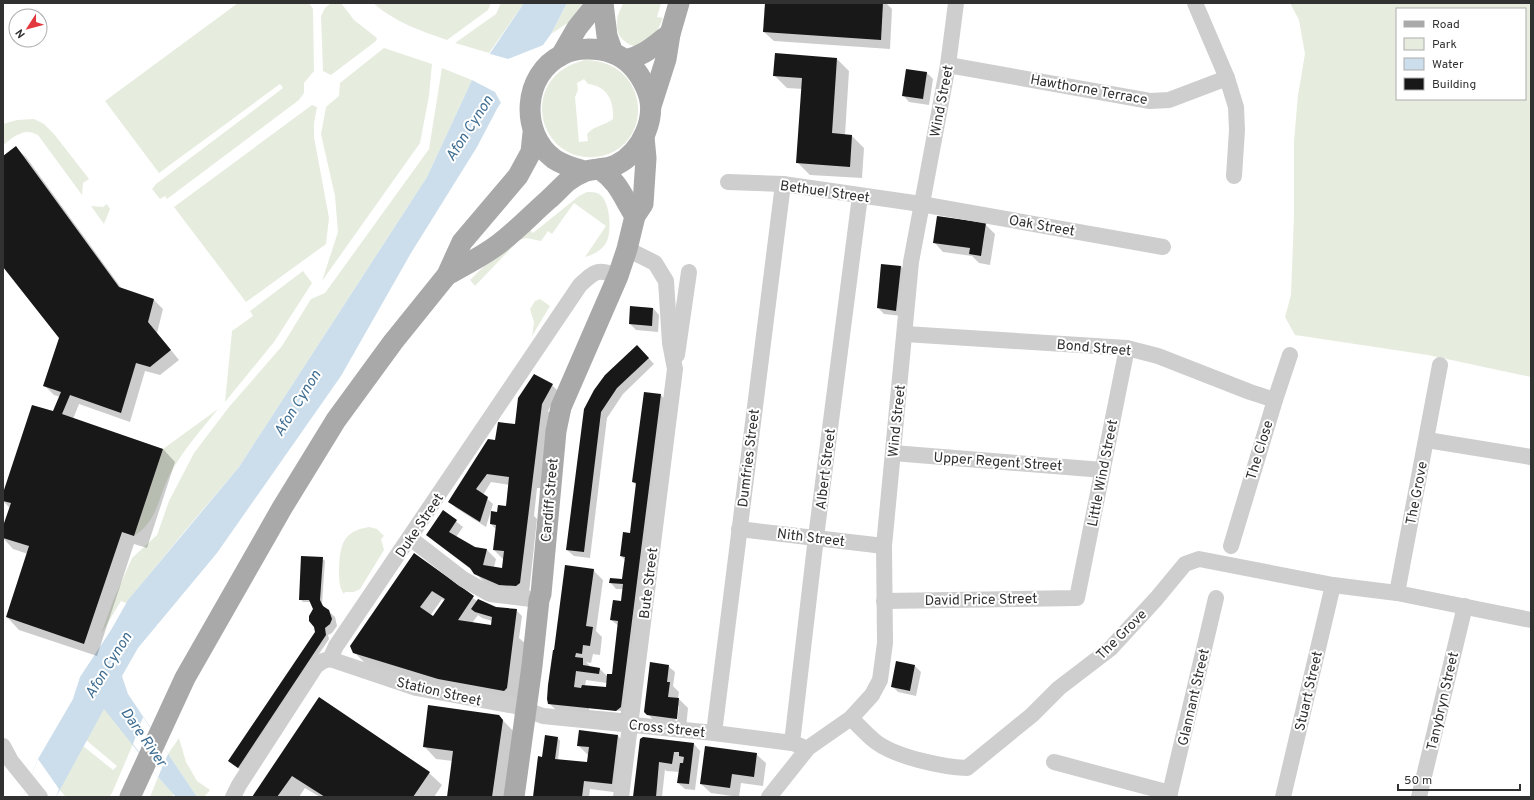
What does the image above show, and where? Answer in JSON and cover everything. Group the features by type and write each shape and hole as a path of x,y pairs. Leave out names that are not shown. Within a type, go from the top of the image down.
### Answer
{"main road":[{"path":"130,797 143,765 188,671 282,508 336,420 393,342 447,275 462,242 518,176 531,152 533,133 529,115 531,95 538,77 550,63 562,54 577,28 596,3"},
{"path":"603,3 607,36 620,57"},
{"path":"447,275 496,246 568,181 592,170 616,165 632,154 644,137 650,118 651,106 666,59 670,34 678,3"},
{"path":"620,57 638,57 648,52 657,43 670,34"},
{"path":"562,54 579,50 596,49 620,57 631,63 648,90 651,106"},
{"path":"533,133 542,147 553,158 568,166 592,170 612,178 635,216"},
{"name":"Cardiff Street","path":"514,797 526,709 538,600 540,594 556,431 560,413 618,276 627,249 635,216 643,204 646,158 644,137"}],"street":[{"name":"Wind Street","path":"769,797 808,748 851,718 872,696 880,680 885,643 884,546 911,262 948,65 956,3"},
{"path":"1195,3 1227,78 1236,107 1237,130 1234,176"},
{"name":"Hawthorne Terrace","path":"948,65 1150,101 1169,100 1227,78"},
{"name":"Bethuel Street","path":"728,182 783,184 921,204"},
{"name":"Dumfries Street","path":"714,733 783,184"},
{"name":"Albert Street","path":"792,743 816,537 860,196"},
{"name":"Oak Street","path":"921,204 1163,247"},
{"name":"Bute Street","path":"627,249 655,263 666,281 670,343 675,369"},
{"name":"Duke Street","path":"233,797 239,785 316,666 323,661 330,659 336,646 580,284 592,274 602,271 618,276"},
{"name":"Bute Street","path":"621,797 675,369 689,272"},
{"name":"Bond Street","path":"905,334 1127,348 1158,356 1275,400"},
{"name":"Little Wind Street","path":"1077,598 1127,348"},
{"name":"The Close","path":"1230,546 1290,355"},
{"name":"The Grove","path":"1397,593 1440,365"},
{"path":"1427,440 1531,457"},
{"name":"Upper Regent Street","path":"893,453 1103,470"},
{"name":"Nith Street","path":"739,529 884,546"},
{"path":"410,538 464,579 490,594 538,600"},
{"name":"The Grove","path":"851,718 876,742 898,753 950,768 967,768 1032,715 1059,688 1110,649 1156,599 1185,564 1199,559 1333,585 1397,593 1531,620"},
{"name":"Stuart Street","path":"1283,797 1333,585"},
{"name":"David Price Street","path":"884,601 1077,598"},
{"name":"Glannant Street","path":"1169,795 1216,598"},
{"name":"Tanybryn Street","path":"1419,797 1465,606"},
{"name":"Station Street","path":"330,659 416,688 526,709"},
{"name":"Cross Street","path":"526,709 543,716 714,733 792,743 808,748"},
{"path":"3,746 11,761 40,797"},
{"path":"1054,762 1169,795"}],"green space":[{"path":"238,3 309,3 313,9 314,71 304,83 304,93 299,100 167,199 165,196 160,199 152,189 156,184 283,88 280,84 159,173 105,101"},
{"path":"331,3 341,3 354,20 377,38 376,41 331,75 323,71 321,16 325,8"},
{"path":"373,3 491,3 488,10 447,40 399,21 381,10"},
{"path":"501,3 524,3 489,53 455,43 496,14"},
{"path":"567,3 583,3 569,22 551,34"},
{"path":"623,3 661,3 657,17 663,18 656,34 640,47 630,45 622,39 618,31 617,19"},
{"path":"1290,3 1531,3 1531,377 1428,355 1295,335 1285,317 1291,295 1294,215 1294,141 1298,95 1305,54 1299,20"},
{"path":"384,48 432,64 429,96 420,143 322,281 338,232 335,196 321,134 326,107 339,96 340,83"},
{"path":"585,60 607,64 624,75 634,90 638,107 636,124 628,139 615,151 595,157 575,155 559,146 548,133 543,116 543,99 550,83 564,69","holes":["584,79 588,84 595,85 605,91 611,101 613,119 590,131 587,134 588,141 579,142 575,97 578,90 577,83"]},
{"path":"442,68 472,80 427,177 239,467 126,603 121,601 101,634 113,601 132,558 157,535 169,501 194,453 229,407 282,346 311,299 325,293 429,149"},
{"path":"312,105 317,107 314,123 314,137 329,218 326,244 246,302 174,207"},
{"path":"34,119 44,124 54,134 89,179 83,183 82,195 38,135 24,132 3,145 3,124 17,120"},
{"path":"587,192 595,192 603,197 608,209 610,223 609,236 605,244 600,249 585,257 606,226 574,203 552,234 548,231 541,241 526,238 519,240 475,286 470,280 511,240 527,227 533,233 579,196"},
{"path":"107,204 110,209 104,224 91,206 103,207"},
{"path":"303,271 312,283 274,342 225,402 232,331 253,316 250,311"},
{"path":"540,299 550,306 532,336 534,322 530,309 535,301"},
{"path":"218,409 192,440 170,474 153,516 142,530 134,536 163,449"},
{"path":"369,527 377,529 384,536 381,539 384,550 360,589 354,592 345,592 344,594 340,586 339,561 344,541 353,532"},
{"path":"104,708 133,744 109,797 66,797 59,789 83,746 113,770 117,766 86,740"},
{"path":"179,738 186,762 197,781 210,790 204,797 197,797 168,754"},
{"path":"158,777 174,794 171,797 150,797"}],"water":[{"path":"524,3 567,3 551,34 498,107 477,147 411,253 341,376 217,553 138,648 122,676 128,694 197,797 176,797 158,777 104,709 56,797 23,797 38,759 73,699 80,677 111,630 128,600 239,467 427,177 472,80"}],"pier":[{"path":"546,44 502,105 495,92 470,79 487,53 508,59"},
{"path":"143,717 168,754 158,777 133,744"},
{"path":"38,759 59,789 56,797 23,797"}],"building":[{"path":"765,3 883,3 881,40 763,32"},
{"path":"775,53 837,58 832,133 852,135 850,167 796,163 802,78 773,76"},
{"path":"906,69 927,72 923,99 902,96"},
{"path":"16,146 119,287 154,299 148,322 171,350 150,367 136,363 121,413 70,395 62,414 163,449 134,536 122,532 84,644 6,617 29,546 3,538 3,526 11,503 3,501 3,493 32,405 53,411 61,392 43,386 59,338 3,267 3,156"},
{"path":"937,216 986,223 981,256 969,254 970,248 933,243"},
{"path":"881,264 901,266 896,311 877,308"},
{"path":"630,306 653,308 652,326 629,324"},
{"path":"637,345 649,358 617,388 601,412 584,552 566,550 584,409 594,390 605,375"},
{"path":"534,374 553,384 542,404 520,583 516,586 499,585 474,574 470,568 426,535 443,510 457,520 449,532 475,547 487,549 483,565 502,568 504,551 493,550 496,525 490,524 491,511 497,512 498,505 506,506 509,477 487,474 476,489 488,497 480,522 448,502 488,439 495,440 498,422 515,424 518,398"},
{"path":"644,392 661,394 621,707 616,711 548,704 548,685 565,565 594,569 586,626 593,627 590,646 583,645 582,654 576,653 575,657 583,658 583,665 600,668 599,674 576,671 574,687 581,688 582,685 606,687 607,674 612,674 618,621 610,620 613,600 621,601 623,584 609,583 610,578 622,579 625,557 620,556 623,532 630,533 636,483 632,482"},
{"path":"414,553 474,596 458,620 491,625 492,617 475,612 471,609 478,599 496,607 517,609 507,688 504,691 438,679 353,653 350,646","holes":["432,591 445,599 433,616 420,607"]},
{"path":"301,556 323,557 320,600 323,606 329,610 332,619 330,624 325,628 326,635 238,768 228,761 315,632 314,627 309,621 309,616 313,609 309,600 299,600"},
{"path":"896,661 915,665 910,691 891,687"},
{"path":"650,662 669,665 667,682 670,682 668,697 679,698 677,719 647,715 644,712"},
{"path":"319,697 430,772 413,797 325,797 292,776 277,797 252,797"},
{"path":"428,705 499,715 503,720 492,797 447,797 453,751 423,747"},
{"path":"579,730 618,735 612,784 584,781 582,797 533,797 538,756 542,757 545,735 558,737 555,759 587,762 589,747 577,746"},
{"path":"643,737 694,743 689,784 677,783 680,763 683,763 684,757 679,756 679,752 674,752 672,764 659,762 656,797 633,797 640,739"},
{"path":"705,746 757,753 754,777 732,774 730,788 700,784"}],"water label":[{"name":"Afon Cynon","path":"469,128"},
{"name":"Afon Cynon","path":"297,403"},
{"name":"Afon Cynon","path":"108,665"},
{"name":"Dare River","path":"144,737"}]}
